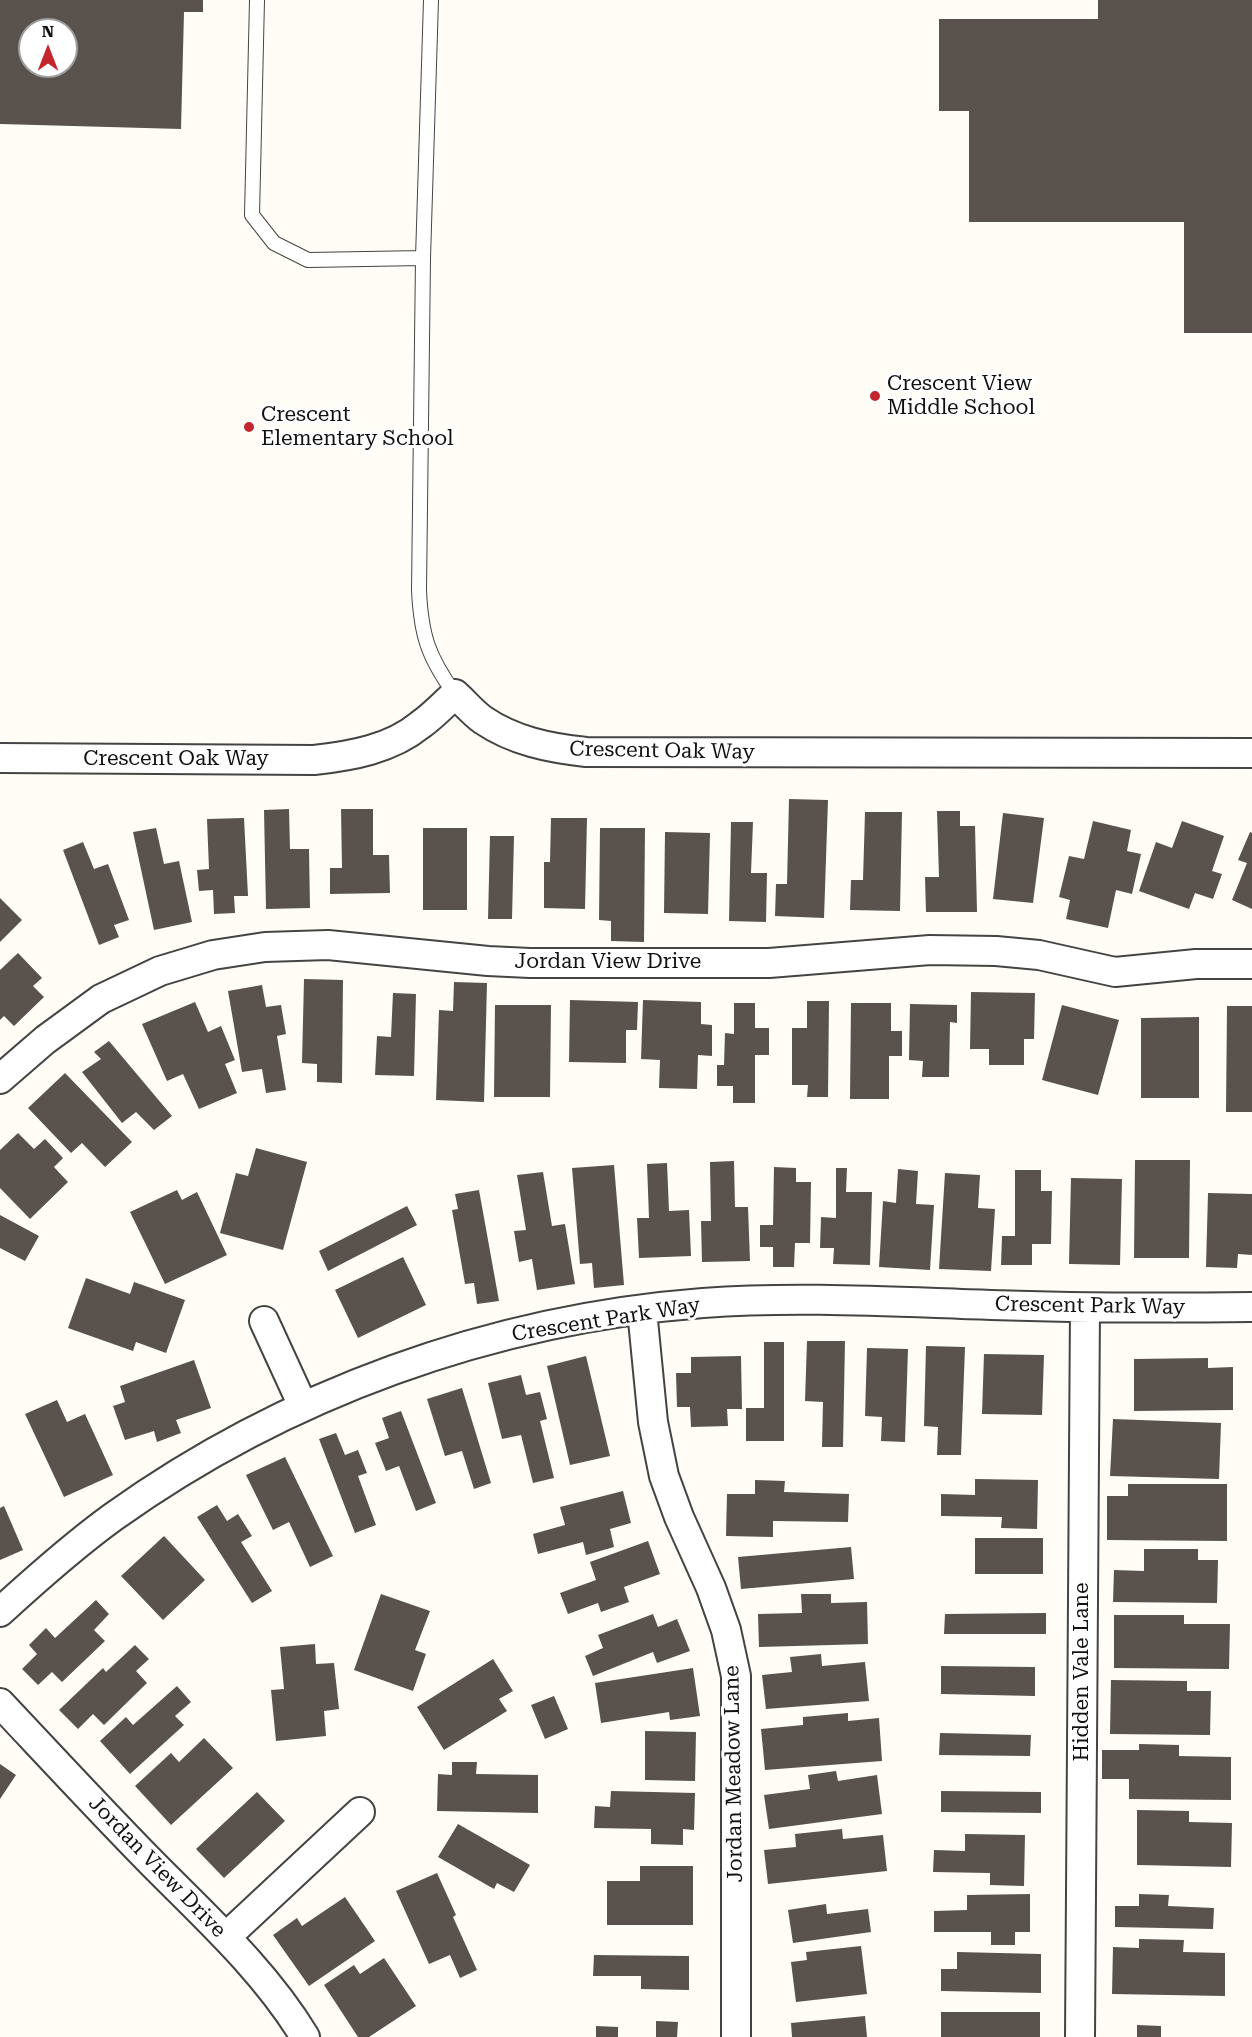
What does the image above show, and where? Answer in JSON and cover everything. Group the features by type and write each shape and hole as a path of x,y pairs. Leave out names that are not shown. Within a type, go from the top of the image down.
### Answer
{"street":[{"name":"Crescent Oak Way","path":"0,758 314,760 342,757 369,751 419,727 455,694 481,719 514,737 549,748 585,752 1252,753"},
{"name":"Jordan View Drive","path":"0,1079 45,1040 101,999 160,971 213,956 265,947 328,945 530,963 769,963 930,950 996,951 1039,955 1115,972 1196,964 1252,964"},
{"name":"Crescent Park Way","path":"0,1611 111,1518 237,1439 303,1406 414,1362 493,1339 575,1320 704,1303 804,1300 1085,1308 1252,1307"},
{"name":"Hidden Vale Lane","path":"1080,2037 1085,1308"},
{"name":"Jordan Meadow Lane","path":"642,1310 653,1422 664,1476 723,1620 736,1676 736,2037"},
{"path":"264,1321 303,1406"},
{"name":"Jordan View Drive","path":"0,1704 147,1859 225,1937 263,1979 304,2037"},
{"path":"225,1937 360,1812"}],"lane":[{"path":"257,0 252,215 274,243 308,260 423,258"},
{"path":"431,0 423,258 418,590 420,619 426,645 438,672 455,694"}],"building":[{"path":"0,0 203,0 203,12 184,12 181,129 0,124"},
{"path":"1098,0 1252,0 1252,333 1184,333 1184,222 969,222 969,111 939,111 939,19 1098,19"},
{"path":"789,799 828,800 824,918 775,916 776,884 787,884"},
{"path":"289,809 290,849 309,849 310,908 266,909 264,810"},
{"path":"341,809 373,809 373,855 389,855 390,893 330,894 330,868 342,868"},
{"path":"937,811 960,811 960,826 975,826 977,912 926,912 925,877 939,877"},
{"path":"865,812 902,812 900,911 850,910 851,880 863,880"},
{"path":"1003,813 1044,818 1033,903 993,899"},
{"path":"244,818 248,896 234,896 235,913 214,914 213,890 199,891 197,870 209,869 207,819"},
{"path":"551,818 587,818 585,909 544,908 544,862 550,862"},
{"path":"1093,821 1131,830 1127,851 1141,854 1132,894 1116,890 1108,928 1066,919 1070,900 1059,897 1069,856 1084,859"},
{"path":"1182,821 1224,836 1212,871 1222,874 1213,899 1195,893 1189,909 1139,891 1156,842 1172,848"},
{"path":"731,822 753,822 751,873 767,873 766,922 729,921"},
{"path":"156,828 164,864 179,861 192,922 154,930 133,832"},
{"path":"423,828 467,828 467,910 423,910"},
{"path":"600,828 645,828 644,942 611,941 611,921 599,920"},
{"path":"665,832 710,833 708,914 664,913"},
{"path":"1250,832 1252,833 1252,909 1232,900 1247,863 1238,860"},
{"path":"490,836 514,836 512,919 488,919"},
{"path":"83,842 94,869 108,864 129,920 114,925 119,937 99,945 63,850"},
{"path":"0,898 22,920 0,942"},
{"path":"18,953 42,978 33,986 44,997 14,1026 4,1016 0,1020 0,970"},
{"path":"304,979 343,980 342,1083 317,1082 317,1064 302,1063"},
{"path":"454,982 487,983 484,1102 436,1100 439,1010 453,1011"},
{"path":"262,985 266,1007 281,1005 286,1034 277,1036 286,1090 266,1093 262,1069 242,1072 228,991"},
{"path":"971,992 1035,993 1034,1039 1024,1039 1024,1065 989,1065 989,1049 970,1049"},
{"path":"393,993 416,994 414,1076 375,1075 377,1036 391,1037"},
{"path":"570,1000 638,1002 637,1030 626,1030 626,1063 569,1062"},
{"path":"643,1000 701,1002 701,1024 712,1025 712,1056 698,1055 697,1089 659,1088 660,1060 641,1059"},
{"path":"807,1001 829,1001 828,1097 807,1097 808,1085 792,1085 792,1028 807,1028"},
{"path":"195,1002 208,1032 221,1026 235,1060 225,1064 237,1093 199,1109 183,1074 167,1081 142,1024"},
{"path":"734,1003 755,1003 755,1028 769,1028 769,1055 755,1055 755,1103 733,1103 733,1086 717,1086 717,1065 724,1065 725,1033 734,1034"},
{"path":"851,1003 891,1003 891,1031 902,1031 902,1056 889,1056 889,1099 850,1099"},
{"path":"910,1004 957,1005 957,1023 950,1022 949,1077 922,1077 923,1061 909,1060"},
{"path":"495,1005 551,1005 550,1097 494,1097"},
{"path":"1062,1005 1119,1020 1098,1095 1042,1080"},
{"path":"1227,1006 1252,1006 1252,1112 1226,1112"},
{"path":"1199,1017 1199,1098 1141,1098 1141,1018"},
{"path":"109,1041 172,1116 154,1130 136,1112 122,1123 82,1072 101,1059 94,1052"},
{"path":"65,1073 132,1142 105,1167 82,1143 71,1153 28,1108"},
{"path":"18,1133 34,1149 45,1139 63,1158 54,1167 68,1182 30,1219 0,1188 0,1150"},
{"path":"256,1148 307,1162 283,1250 220,1233 236,1173 248,1176"},
{"path":"1135,1160 1190,1160 1189,1258 1134,1258"},
{"path":"734,1161 735,1207 748,1207 750,1261 702,1262 701,1221 711,1221 710,1162"},
{"path":"667,1163 669,1211 689,1210 691,1256 639,1258 637,1218 649,1218 647,1164"},
{"path":"614,1165 624,1285 594,1288 592,1263 580,1264 572,1168"},
{"path":"774,1167 796,1168 796,1182 811,1182 810,1243 795,1243 794,1267 773,1267 773,1247 760,1247 760,1225 773,1225"},
{"path":"836,1168 847,1168 846,1192 872,1192 870,1265 833,1264 834,1248 820,1248 821,1217 836,1218"},
{"path":"898,1169 918,1171 916,1204 934,1205 930,1270 879,1267 883,1201 896,1203"},
{"path":"1015,1170 1041,1170 1041,1191 1052,1191 1051,1244 1032,1244 1032,1265 1001,1265 1002,1236 1015,1236"},
{"path":"543,1172 552,1226 565,1224 575,1284 537,1290 532,1259 519,1262 514,1231 526,1230 517,1175"},
{"path":"945,1173 980,1175 978,1208 995,1209 991,1271 939,1269"},
{"path":"1071,1178 1122,1179 1120,1265 1069,1264"},
{"path":"177,1190 182,1200 197,1192 227,1255 165,1284 130,1212"},
{"path":"479,1190 499,1301 477,1304 474,1283 465,1284 452,1210 458,1209 455,1194"},
{"path":"1208,1193 1252,1194 1252,1255 1238,1254 1237,1268 1206,1267"},
{"path":"407,1206 417,1225 328,1271 319,1251"},
{"path":"0,1215 39,1236 25,1261 0,1248"},
{"path":"403,1257 426,1305 358,1338 335,1290"},
{"path":"86,1278 130,1294 134,1282 185,1300 166,1353 136,1342 133,1351 68,1328"},
{"path":"807,1341 845,1341 843,1447 822,1447 823,1402 805,1401"},
{"path":"764,1342 784,1342 784,1441 746,1441 746,1408 764,1408"},
{"path":"926,1346 965,1347 961,1455 937,1455 938,1427 924,1426"},
{"path":"867,1348 908,1349 905,1442 881,1441 882,1417 865,1416"},
{"path":"984,1354 1044,1355 1042,1415 982,1414"},
{"path":"586,1356 610,1456 570,1465 547,1366"},
{"path":"741,1356 742,1409 727,1409 728,1426 691,1427 690,1407 677,1407 676,1373 691,1373 691,1357"},
{"path":"1208,1358 1208,1368 1233,1367 1233,1410 1134,1411 1134,1359"},
{"path":"194,1360 211,1408 176,1420 181,1433 157,1442 154,1431 125,1440 113,1406 125,1402 120,1386"},
{"path":"521,1375 526,1395 540,1392 547,1419 540,1421 554,1478 533,1483 521,1435 502,1439 488,1383"},
{"path":"462,1388 491,1483 474,1489 462,1451 445,1456 427,1399"},
{"path":"57,1400 67,1422 85,1414 113,1475 64,1497 25,1414"},
{"path":"401,1411 436,1503 416,1511 399,1466 386,1471 375,1443 389,1438 382,1418"},
{"path":"1113,1419 1221,1423 1219,1479 1110,1476"},
{"path":"336,1433 345,1455 358,1450 367,1473 358,1476 376,1525 355,1533 319,1439"},
{"path":"285,1457 333,1556 310,1567 289,1522 273,1530 246,1475"},
{"path":"975,1479 1038,1480 1037,1529 1001,1528 1002,1517 941,1516 941,1494 975,1495"},
{"path":"755,1480 785,1481 784,1492 849,1494 848,1522 773,1521 773,1537 726,1536 727,1494 755,1494"},
{"path":"1128,1484 1227,1484 1227,1541 1107,1540 1107,1496 1128,1496"},
{"path":"623,1491 631,1523 610,1529 614,1547 586,1555 583,1542 538,1554 533,1534 565,1525 560,1507"},
{"path":"217,1505 227,1521 238,1514 252,1536 241,1542 272,1591 252,1603 197,1517"},
{"path":"4,1506 23,1550 0,1560 0,1508"},
{"path":"164,1536 205,1580 163,1620 121,1576"},
{"path":"975,1538 1043,1538 1043,1574 975,1574"},
{"path":"648,1541 660,1574 624,1587 629,1602 601,1612 598,1603 568,1614 560,1593 596,1580 590,1562"},
{"path":"851,1547 854,1579 741,1589 738,1557"},
{"path":"1144,1549 1198,1549 1198,1560 1218,1560 1217,1603 1113,1602 1114,1570 1144,1571"},
{"path":"381,1594 430,1611 415,1650 426,1654 413,1691 354,1670"},
{"path":"801,1594 831,1594 831,1603 867,1602 868,1644 759,1647 758,1614 802,1613"},
{"path":"96,1600 109,1614 94,1630 105,1641 62,1682 52,1672 38,1685 22,1669 37,1654 29,1645 46,1628 55,1638"},
{"path":"1046,1613 1046,1634 944,1634 945,1614"},
{"path":"653,1614 658,1627 677,1619 690,1651 657,1663 653,1652 593,1676 585,1656 603,1648 598,1635"},
{"path":"1114,1615 1184,1615 1184,1624 1230,1624 1229,1669 1114,1668"},
{"path":"315,1644 316,1664 334,1663 339,1709 324,1711 326,1736 276,1741 271,1690 284,1689 280,1647"},
{"path":"135,1645 149,1659 136,1671 147,1683 104,1725 93,1714 78,1729 59,1710 103,1668 106,1672"},
{"path":"821,1654 822,1666 865,1662 869,1701 766,1709 762,1675 792,1672 790,1657"},
{"path":"493,1659 513,1691 499,1699 507,1711 444,1750 417,1707"},
{"path":"941,1666 1035,1667 1035,1696 941,1694"},
{"path":"693,1668 700,1716 670,1720 669,1712 601,1723 595,1683"},
{"path":"1111,1680 1187,1681 1187,1691 1211,1691 1210,1735 1110,1734"},
{"path":"177,1686 191,1702 175,1716 184,1725 130,1774 100,1741 126,1717 133,1725"},
{"path":"554,1696 568,1729 545,1739 531,1705"},
{"path":"848,1713 848,1721 879,1718 882,1761 765,1770 761,1729 803,1725 803,1717"},
{"path":"645,1731 696,1732 695,1781 645,1780"},
{"path":"940,1733 1031,1735 1030,1756 939,1755"},
{"path":"204,1738 233,1768 171,1825 135,1786 171,1753 179,1762"},
{"path":"1139,1744 1179,1745 1179,1756 1231,1757 1231,1800 1129,1799 1129,1779 1102,1779 1102,1750 1139,1750"},
{"path":"452,1762 477,1762 476,1774 538,1775 538,1813 437,1811 438,1774 452,1775"},
{"path":"0,1764 16,1775 0,1799"},
{"path":"836,1771 838,1781 877,1775 882,1814 769,1829 764,1795 810,1789 808,1775"},
{"path":"611,1791 695,1793 694,1830 683,1829 683,1845 651,1844 651,1829 594,1828 595,1806 610,1807"},
{"path":"941,1791 1041,1792 1041,1813 941,1812"},
{"path":"257,1792 285,1821 224,1878 196,1849"},
{"path":"1137,1810 1189,1811 1189,1822 1232,1823 1231,1867 1137,1865"},
{"path":"458,1824 530,1865 514,1892 497,1883 494,1889 438,1857"},
{"path":"842,1829 843,1839 883,1835 887,1871 768,1884 764,1850 796,1847 795,1834"},
{"path":"965,1834 1025,1835 1024,1886 990,1885 990,1873 933,1872 934,1850 965,1851"},
{"path":"640,1866 693,1866 693,1925 607,1925 607,1881 640,1881"},
{"path":"437,1873 456,1915 453,1917 477,1970 460,1978 450,1955 429,1964 396,1891"},
{"path":"1030,1894 1030,1932 1015,1932 1015,1945 991,1945 991,1932 934,1932 934,1911 967,1910 967,1895"},
{"path":"1139,1894 1169,1895 1168,1906 1214,1908 1213,1929 1115,1927 1115,1906 1139,1906"},
{"path":"345,1897 375,1941 309,1986 273,1935 297,1918 302,1926"},
{"path":"826,1904 827,1914 868,1909 871,1932 793,1943 788,1910"},
{"path":"1139,1939 1184,1940 1183,1952 1225,1953 1225,1996 1112,1994 1113,1947 1139,1948"},
{"path":"861,1946 867,1994 796,2002 791,1962 807,1960 806,1952"},
{"path":"957,1952 1041,1954 1041,1993 941,1991 941,1969 957,1969"},
{"path":"594,1955 689,1956 689,1990 641,1989 641,1976 593,1976"},
{"path":"384,1958 416,2006 369,2037 358,2037 324,1985 354,1965 360,1974"},
{"path":"941,2012 1040,2012 1040,2037 941,2037"},
{"path":"865,2016 867,2037 792,2037 791,2023"},
{"path":"656,2021 678,2022 677,2037 656,2037"},
{"path":"1137,2025 1161,2026 1161,2037 1137,2037"},
{"path":"596,2026 618,2027 618,2037 596,2037"}],"place":[{"name":"Crescent View Middle School","path":"875,396"},
{"name":"Crescent Elementary School","path":"249,427"}]}
